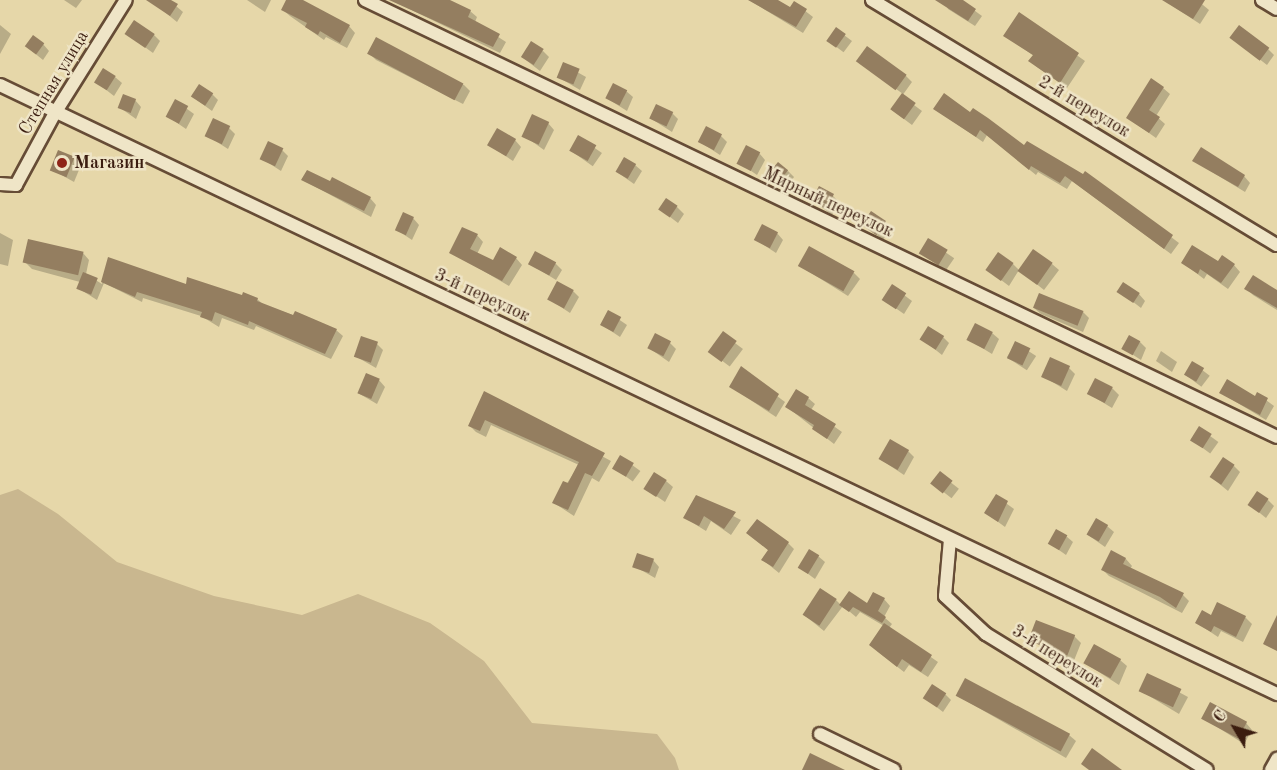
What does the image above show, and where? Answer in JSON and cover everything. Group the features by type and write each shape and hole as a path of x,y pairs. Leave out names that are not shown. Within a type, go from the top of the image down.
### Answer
{"street":[{"name":"Степная улица","path":"0,183 16,186 55,113 126,0"},
{"name":"Мирный переулок","path":"365,0 1277,437"},
{"name":"2-й переулок","path":"873,0 1277,246"},
{"path":"1262,0 1277,9"},
{"name":"3-й переулок","path":"0,85 1277,694"},
{"name":"3-й переулок","path":"950,538 945,596 986,634 1207,770"},
{"path":"820,734 894,770"},
{"path":"1271,770 1277,759"}],"shaded area":[{"path":"18,489 58,514 117,562 214,596 302,615 358,594 430,623 484,661 532,723 657,734 675,758 679,770 0,770 0,495"}],"building":[{"path":"146,0 171,0 178,4 170,16"},
{"path":"286,0 303,0 350,25 340,43 320,31 318,35 305,27 307,23 281,10"},
{"path":"389,0 450,0 471,10 468,17 500,34 493,47"},
{"path":"748,0 778,0 790,7 794,1 807,9 796,27"},
{"path":"935,0 963,0 976,9 968,21"},
{"path":"1162,0 1205,0 1193,19"},
{"path":"1019,12 1079,53 1060,83 1028,61 1033,55 1003,36"},
{"path":"134,20 155,34 145,48 124,34"},
{"path":"1239,25 1269,48 1260,61 1229,38"},
{"path":"836,27 846,34 836,48 826,41"},
{"path":"33,35 44,43 36,55 25,46"},
{"path":"376,37 463,83 454,100 367,54"},
{"path":"531,41 544,49 534,65 521,57"},
{"path":"867,46 907,75 895,90 856,61"},
{"path":"563,62 580,69 573,85 557,78"},
{"path":"103,68 116,76 107,90 94,82"},
{"path":"1151,78 1164,87 1149,110 1160,117 1149,133 1126,118"},
{"path":"613,83 627,90 620,105 605,98"},
{"path":"199,84 213,93 205,106 191,97"},
{"path":"902,93 916,103 904,119 890,109"},
{"path":"944,93 970,112 973,108 1024,145 1027,141 1083,174 1085,171 1173,235 1164,249 1065,176 1060,183 1031,166 1029,170 980,130 976,137 933,109"},
{"path":"123,94 136,99 131,113 118,108"},
{"path":"175,99 188,106 179,124 166,117"},
{"path":"656,104 673,112 666,127 649,119"},
{"path":"532,114 549,122 539,145 521,137"},
{"path":"213,118 230,126 222,144 205,136"},
{"path":"706,126 722,134 714,150 698,142"},
{"path":"497,128 516,139 506,156 487,145"},
{"path":"578,135 596,145 588,161 569,151"},
{"path":"268,141 283,148 275,166 260,159"},
{"path":"746,145 760,152 751,171 736,164"},
{"path":"1201,147 1245,175 1238,187 1192,161"},
{"name":"Магазин","path":"58,150 75,157 66,177 50,170"},
{"path":"624,157 636,164 628,179 616,172"},
{"path":"778,162 788,170 776,186 765,178"},
{"path":"307,170 330,181 332,177 371,197 364,211 301,180"},
{"path":"819,186 834,194 826,209 811,201"},
{"path":"666,198 678,206 670,217 658,210"},
{"path":"871,211 886,221 876,235 861,225"},
{"path":"403,212 414,217 406,235 395,230"},
{"path":"762,224 778,232 770,248 754,240"},
{"path":"462,227 478,234 470,249 493,260 500,247 517,257 502,281 449,253"},
{"path":"928,238 948,250 938,265 919,253"},
{"path":"28,239 84,252 78,275 23,262"},
{"path":"1192,245 1218,261 1222,255 1235,264 1221,283 1200,269 1198,274 1181,263"},
{"path":"809,246 854,271 843,291 798,266"},
{"path":"1033,249 1053,263 1037,285 1018,271"},
{"path":"535,251 556,262 549,276 528,264"},
{"path":"998,252 1014,263 1001,281 985,270"},
{"path":"108,257 186,284 187,277 242,295 243,292 258,298 257,301 293,315 295,311 337,329 325,354 249,321 248,325 215,312 212,321 200,317 202,312 137,292 135,297 101,282"},
{"path":"83,272 98,278 91,295 76,289"},
{"path":"1253,275 1277,290 1277,308 1244,289"},
{"path":"557,281 574,290 564,308 547,300"},
{"path":"1123,282 1140,293 1133,303 1116,292"},
{"path":"892,284 906,293 896,309 882,300"},
{"path":"1039,293 1084,311 1078,326 1033,308"},
{"path":"608,310 621,317 613,332 600,325"},
{"path":"975,323 993,332 984,349 966,340"},
{"path":"928,326 944,336 936,350 920,340"},
{"path":"723,331 737,341 721,362 708,352"},
{"path":"655,333 671,341 663,356 647,348"},
{"path":"1129,335 1140,341 1133,355 1121,349"},
{"path":"361,336 378,342 371,363 354,357"},
{"path":"1015,341 1030,348 1022,365 1007,358"},
{"path":"1050,357 1070,366 1061,386 1041,377"},
{"path":"1192,361 1204,368 1196,382 1184,375"},
{"path":"741,366 779,394 769,411 729,387"},
{"path":"366,373 380,379 371,399 357,393"},
{"path":"1095,378 1113,387 1105,403 1087,394"},
{"path":"1227,379 1255,396 1257,392 1268,398 1260,415 1219,393"},
{"path":"796,389 809,397 805,405 836,424 827,439 812,429 814,425 785,407"},
{"path":"484,391 605,453 592,476 585,473 568,510 552,503 563,481 568,483 579,462 485,420 480,431 468,426"},
{"path":"1199,426 1212,434 1203,448 1190,440"},
{"path":"890,439 909,450 898,470 878,459"},
{"path":"620,455 634,463 626,477 612,469"},
{"path":"1223,457 1235,465 1221,485 1210,477"},
{"path":"940,471 953,481 943,493 930,484"},
{"path":"654,472 667,480 656,497 643,489"},
{"path":"1257,491 1269,499 1259,513 1247,505"},
{"path":"996,494 1008,501 998,522 984,513"},
{"path":"696,495 736,512 724,529 704,516 699,526 683,518"},
{"path":"1096,518 1108,525 1099,541 1086,534"},
{"path":"757,519 789,542 773,567 761,560 768,550 746,533"},
{"path":"1056,529 1067,535 1059,550 1048,544"},
{"path":"809,549 819,555 808,574 798,568"},
{"path":"1111,550 1126,558 1123,564 1184,593 1176,608 1160,597 1101,570"},
{"path":"637,553 654,559 649,573 632,567"},
{"path":"820,588 837,599 819,626 803,615"},
{"path":"849,591 867,603 873,592 885,598 878,611 886,617 882,623 853,607 849,612 839,605"},
{"path":"1217,602 1246,616 1236,637 1214,626 1211,632 1195,623 1202,610 1211,615"},
{"path":"1277,615 1277,651 1263,644"},
{"path":"1036,620 1075,635 1067,656 1028,641"},
{"path":"884,623 932,655 921,672 902,659 897,667 869,645"},
{"path":"1094,644 1121,659 1110,678 1083,663"},
{"path":"1147,673 1181,689 1173,707 1139,691"},
{"path":"965,678 1070,734 1061,752 956,696"},
{"path":"932,684 946,693 937,708 923,698"},
{"path":"1210,702 1247,722 1238,738 1201,719"},
{"path":"1092,748 1122,770 1089,770 1081,764"},
{"path":"810,753 845,770 802,770"}],"place":[{"name":"Магазин","path":"62,163"}]}
